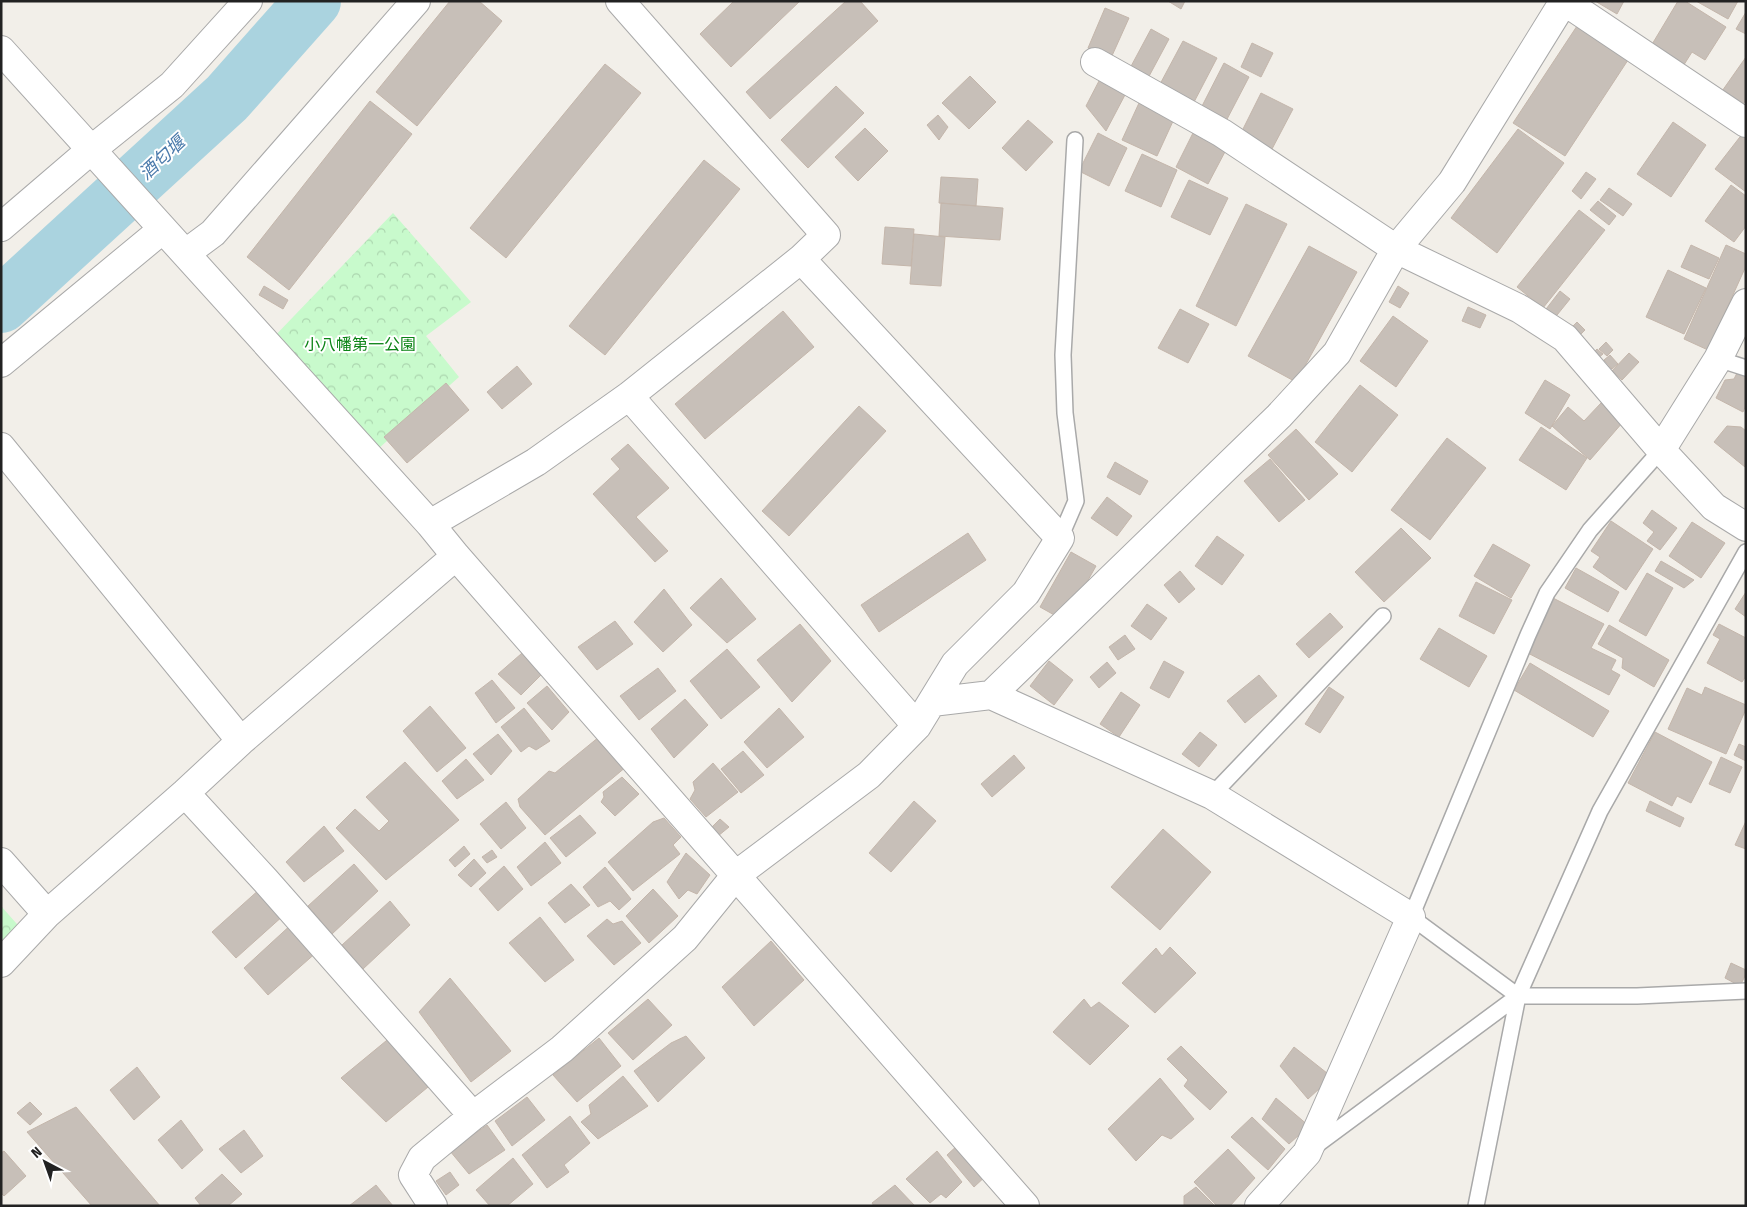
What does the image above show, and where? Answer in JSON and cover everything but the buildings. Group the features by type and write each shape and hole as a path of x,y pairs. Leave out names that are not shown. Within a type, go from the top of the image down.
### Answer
{"street":[{"path":"1,227 172,85 248,1"},
{"path":"186,253 213,233 416,1"},
{"path":"430,524 536,462 629,396 801,260 826,235 620,1"},
{"path":"991,695 1279,416 1337,353 1396,249 1452,182 1564,1 1746,123"},
{"path":"1,50 430,524 1025,1206"},
{"path":"1095,62 1222,133 1396,249 1520,309 1566,338 1661,450 1714,506 1746,527"},
{"path":"1,363 157,222"},
{"path":"433,1206 413,1175 422,1158 473,1116 562,1049 686,938 736,874 870,775 917,726 955,664 1026,593 1060,538 801,260"},
{"path":"1661,450 1718,360 1746,303"},
{"path":"629,396 917,726"},
{"path":"1,447 241,741"},
{"path":"1,963 47,914 185,793 241,741 456,556"},
{"path":"932,702 991,695 1212,795 1412,917 1307,1153 1259,1206"},
{"path":"185,793 473,1116"},
{"path":"1,862 47,914"}],"lane":[{"path":"1060,538 1076,501 1065,413 1063,355 1075,140"},
{"path":"1718,360 1746,368"},
{"path":"1518,996 1412,917 1524,644 1547,593 1590,530 1661,450"},
{"path":"1476,1206 1518,996 1600,811 1746,552"},
{"path":"1212,795 1383,616"},
{"path":"1307,1153 1518,996 1637,996 1746,991"}],"green space":[{"name":"小八幡第一公園","path":"393,213 471,302 426,336 459,377 369,457 269,342"},
{"path":"1,906 24,932 1,954"}],"waterway":[{"name":"酒匂堰","path":"1,305 227,98 313,1"}]}
